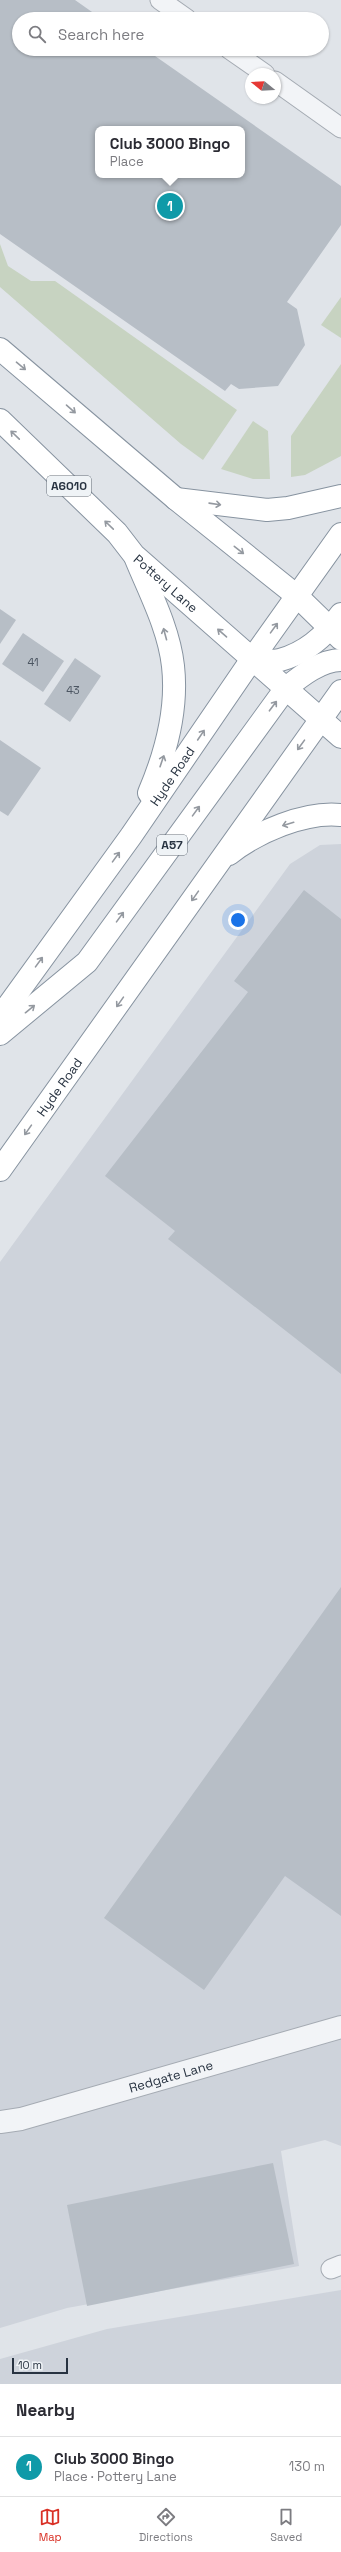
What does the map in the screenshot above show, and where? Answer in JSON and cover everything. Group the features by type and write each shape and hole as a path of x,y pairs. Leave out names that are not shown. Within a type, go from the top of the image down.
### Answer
{"highway":[{"path":"0,349 176,499 337,627 304,651 278,660 252,658"},
{"name":"Pottery Lane","path":"0,420 117,533 134,555 341,737"},
{"path":"176,499 268,510 288,508 341,496"},
{"name":"Hyde Road","path":"0,1016 131,836 252,658 341,534"},
{"path":"131,836 163,760 171,725 174,687 173,664 160,618 134,555"},
{"name":"A57","path":"0,1034 87,962 286,688 303,675 331,660 341,660"},
{"name":"Hyde Road","path":"0,1170 341,691"},
{"path":"218,864 242,844 268,830 325,813 341,814"}],"street":[{"name":"Redgate Lane","path":"0,2122 21,2119 341,2027"}],"lane":[{"path":"160,0 177,12"},
{"path":"239,56 256,68"},
{"path":"281,85 341,128"}],"shaded area":[{"path":"341,844 341,2146 325,2140 281,2151 299,2266 67,2308 0,2328 0,1262 290,864 320,845"},
{"path":"341,2290 341,2384 0,2384 0,2359 107,2329"}],"green space":[{"path":"0,244 8,266 31,281 55,281 237,410 203,460 181,444 0,287"},
{"path":"341,297 341,338 321,325"},
{"path":"341,364 341,456 305,475 291,477 291,436"},
{"path":"253,421 268,431 270,479 253,479 221,469"}],"building":[{"path":"0,0 75,0 92,12 12,12 12,56 155,56 341,186 341,225 287,302 297,309 305,345 278,386 239,389 231,384 225,391 0,234"},
{"path":"0,609 16,620 0,644"},
{"path":"23,633 64,661 43,692 2,664"},
{"path":"75,658 101,676 70,722 44,704"},
{"path":"0,740 41,768 8,816 0,811"},
{"path":"304,890 341,919 341,1374 168,1239 175,1231 105,1176 248,992 234,981"},
{"path":"341,1587 341,1916 285,1876 204,1990 104,1918"},
{"path":"273,2163 294,2264 87,2306 67,2205"}],"place":[{"name":"Club 3000 Bingo","path":"170,206"}]}
